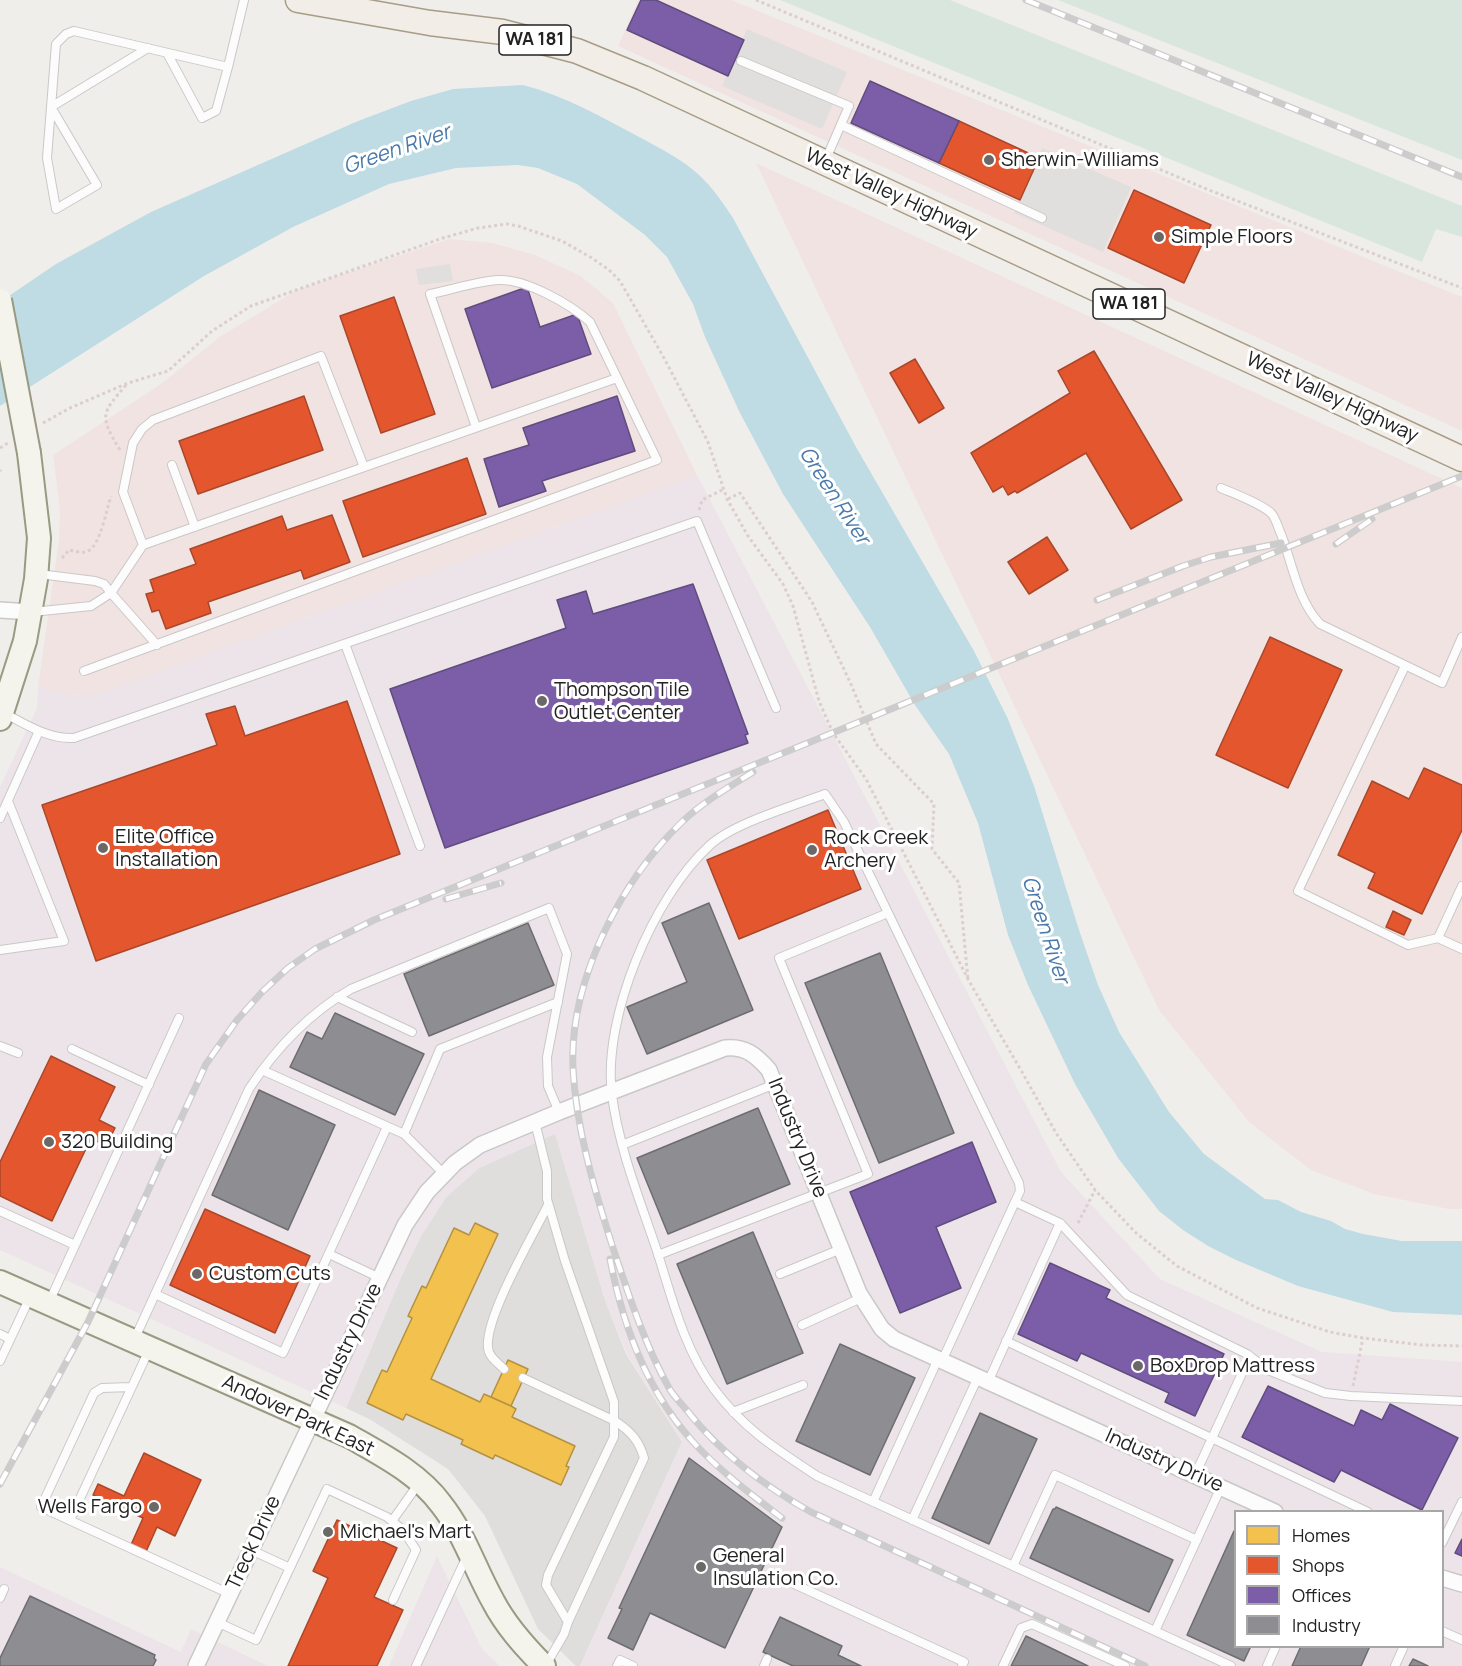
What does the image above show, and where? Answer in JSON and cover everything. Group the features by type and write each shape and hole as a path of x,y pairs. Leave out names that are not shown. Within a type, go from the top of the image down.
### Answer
{"main road":[{"name":"West Valley Highway","path":"298,0 430,23 503,32 577,51 643,78 1462,459"}],"street":[{"path":"0,300 29,453 39,538 37,574 25,641 1,716"},
{"path":"0,609 31,612"},
{"name":"Industry Drive","path":"312,1420 405,1225 427,1192 455,1163 480,1145 559,1112 725,1048 738,1047 759,1058 769,1070 861,1298 882,1329 894,1339 1271,1510"},
{"name":"Andover Park East","path":"0,1282 349,1436 388,1458 420,1482 440,1503 454,1522 493,1602 515,1636 544,1666"},
{"name":"Treck Drive","path":"196,1666 312,1420"},
{"path":"1444,1578 1462,1584"}],"lane":[{"path":"167,53 201,118 216,111 244,0"},
{"path":"51,107 97,185 56,209 47,158 51,107 56,44 66,34 74,31 228,67"},
{"path":"51,107 148,48"},
{"path":"741,61 849,106 825,163"},
{"path":"841,125 1042,218"},
{"path":"84,671 657,460 590,322 571,307 527,285 500,280 430,294 476,427"},
{"path":"143,545 123,492 133,443 142,429 153,420 321,356 364,467"},
{"path":"31,612 91,606 111,593 143,545 617,378"},
{"path":"172,465 195,527"},
{"path":"1221,488 1273,515 1297,585 1309,612 1320,624 1442,683 1462,636"},
{"path":"1,716 61,739 74,738 697,521 776,708"},
{"path":"37,574 104,584 157,645"},
{"path":"345,644 420,846"},
{"path":"1405,666 1298,891 1407,945 1438,938 1462,949"},
{"path":"0,818 39,731"},
{"path":"873,1502 1020,1191 1019,1183 844,822 825,794 726,832 711,844 687,870 657,914 640,949 621,1003 615,1032 611,1092 618,1132 682,1326 696,1360 712,1387 733,1412 758,1436 817,1476 873,1502 912,1520 1231,1666"},
{"path":"0,950 64,940 8,801"},
{"path":"1438,938 1462,886"},
{"path":"70,1520 131,1388 155,1294 249,1089 298,1028 315,1012 337,997 373,978 549,908 567,954 548,1057 548,1086 559,1112"},
{"path":"658,1255 868,1174 778,958 888,913"},
{"path":"337,997 412,1032"},
{"path":"404,1134 440,1049 558,1002"},
{"path":"0,1361 10,1339 75,1245 179,1018"},
{"path":"0,1046 18,1053"},
{"path":"72,1049 149,1085"},
{"path":"262,1070 404,1134 444,1174"},
{"path":"622,1145 775,1084"},
{"path":"535,1122 547,1171 548,1205 614,1402 614,1437 548,1575 546,1585 568,1622"},
{"path":"155,1294 284,1353 387,1126"},
{"path":"1015,1202 1060,1223 1126,1295 1250,1356 1268,1370 1325,1393 1462,1401"},
{"path":"504,1369 490,1355 488,1334 498,1304 548,1205"},
{"path":"0,1211 75,1245"},
{"path":"912,1520 983,1379 1006,1341 1060,1223"},
{"path":"780,1274 841,1249"},
{"path":"329,1254 380,1278"},
{"path":"802,1325 861,1298"},
{"path":"0,1334 10,1339"},
{"path":"1006,1341 1364,1510"},
{"path":"1195,1475 1250,1356"},
{"path":"523,1378 615,1421 629,1430 641,1446 644,1458 564,1634 544,1666"},
{"path":"733,1412 803,1385"},
{"path":"131,1388 102,1388 94,1393 42,1507 230,1594"},
{"path":"1013,1566 1055,1475 1197,1540"},
{"path":"392,1521 420,1482"},
{"path":"1155,1631 1221,1487"},
{"path":"217,1622 256,1640 327,1489 392,1521 403,1530 416,1550 393,1600"},
{"path":"1444,1541 1462,1502"},
{"path":"251,1550 290,1568"},
{"path":"416,1666 469,1552"},
{"path":"792,1583 964,1662 962,1666"},
{"path":"0,1598 4,1589"},
{"path":"1003,1666 1021,1628 1032,1624 1125,1666"},
{"path":"1444,1631 1462,1640"},
{"path":"1267,1666 1276,1648"},
{"path":"1395,1666 1404,1648"},
{"path":"616,1666 620,1660 633,1666"}],"path":[{"path":"756,0 1209,190 1462,288"},
{"path":"123,456 107,429 105,416 107,407 128,383"},
{"path":"62,558 69,550 87,552 93,548 113,487"},
{"path":"697,521 702,500 724,489"},
{"path":"727,499 740,492 812,602 876,744 934,804 932,849 959,884 969,981"},
{"path":"1071,1236 1095,1190"},
{"path":"1351,1396 1363,1338"}],"shaded area":[{"path":"638,0 731,0 1462,297 1462,431 618,46"},
{"path":"780,0 950,0 1462,206 1462,237 1436,229 1422,262"},
{"path":"1058,0 1462,0 1462,160"},
{"path":"747,29 847,72 822,129 722,86"},
{"path":"1042,148 1131,187 1103,252 1014,213"},
{"path":"756,163 1462,488 1462,1209 1449,1209 1374,1194 1311,1170 1250,1123 1159,1010"},
{"path":"449,239 493,243 535,255 581,276 613,303 697,475 97,694 76,696 38,687 59,539 60,510 53,455 161,384 221,336 297,290"},
{"path":"450,264 453,281 419,285 416,269"},
{"path":"697,475 1061,1172 1160,1279 1322,1352 1462,1362 1462,1666 580,1666 682,1442 627,1354 606,1303 555,1134 479,1168 446,1197 421,1236 401,1277 346,1408 0,1250 0,787 37,708 38,687 76,696 97,694"},
{"path":"555,1133 606,1303 626,1354 682,1442 580,1666 576,1666 538,1629 485,1516 448,1469 371,1420 346,1408 401,1277 421,1236 446,1197 479,1168"},
{"path":"437,1556 482,1649 500,1666 389,1666"},
{"path":"0,1567 181,1652 191,1629 268,1666 0,1666"}],"water":[{"name":"Green River","path":"523,85 583,108 664,150 704,180 733,218 856,447 974,651 1008,719 1034,786 1098,985 1119,1032 1169,1112 1204,1154 1265,1199 1278,1200 1301,1212 1363,1234 1402,1241 1462,1241 1462,1315 1393,1312 1298,1286 1208,1246 1159,1211 1118,1158 1075,1084 1028,985 1008,935 978,823 949,754 915,705 870,627 783,494 739,411 705,337 693,304 667,257 645,235 577,184 538,168 518,165 456,168 389,184 293,227 204,276 0,406 0,302 56,264 151,212 358,121 411,101 453,89"}],"building: Homes":[{"path":"475,1223 498,1234 431,1379 480,1402 484,1394 511,1406 516,1409 512,1417 575,1446 561,1485 495,1455 493,1459 461,1444 463,1440 406,1414 403,1420 367,1403 382,1370 387,1372 412,1318 408,1316 422,1286 426,1288 454,1228 469,1235"},
{"path":"508,1360 528,1369 511,1406 491,1397"}],"building: Shops":[{"name":"Sherwin-Williams","path":"959,121 1039,158 1020,200 939,163"},
{"name":"Simple Floors","path":"1134,190 1211,225 1184,283 1108,248"},
{"path":"394,297 435,414 381,433 340,316"},
{"path":"1094,351 1182,500 1131,529 1086,453 1017,493 1015,491 1008,495 1003,486 993,492 971,453 1070,393 1058,371"},
{"path":"915,359 944,408 919,423 890,373"},
{"path":"304,396 323,450 198,494 179,441"},
{"path":"467,458 486,514 363,557 343,501"},
{"path":"332,515 350,562 304,579 301,570 208,602 211,613 166,629 159,610 152,612 146,594 154,592 150,580 196,564 190,549 282,516 287,530"},
{"path":"1047,537 1068,570 1029,594 1008,562"},
{"path":"1270,637 1342,670 1288,788 1216,755"},
{"path":"347,701 400,854 96,961 42,805 217,745 206,714 235,706 245,736"},
{"path":"1424,768 1462,785 1462,830 1422,914 1368,888 1375,873 1338,855 1372,781 1409,799"},
{"path":"828,810 861,889 739,939 707,860"},
{"path":"1393,911 1411,920 1404,935 1386,927"},
{"name":"320 Building","path":"51,1056 115,1087 99,1120 115,1128 106,1146 91,1138 52,1221 0,1196 0,1162"},
{"path":"205,1209 310,1256 275,1333 170,1285"},
{"name":"Wells Fargo","path":"144,1453 201,1480 175,1536 157,1527 145,1554 130,1547 143,1518 93,1495 98,1484 124,1496"},
{"path":"337,1520 397,1548 374,1597 403,1610 377,1666 288,1666 328,1578 313,1571"}],"building: Offices":[{"path":"641,0 656,0 744,40 728,76 627,30"},
{"path":"870,81 959,121 939,163 851,123"},
{"path":"527,287 540,327 577,314 591,354 492,388 465,309"},
{"path":"617,396 635,451 542,481 546,491 499,507 484,459 529,445 523,428"},
{"path":"693,584 748,734 745,735 748,743 445,848 390,689 566,628 557,600 586,591 593,614"},
{"path":"972,1142 996,1202 936,1227 961,1288 900,1313 850,1192"},
{"path":"1050,1263 1110,1290 1106,1298 1224,1354 1195,1416 1165,1402 1169,1393 1081,1353 1077,1361 1018,1334"},
{"path":"1268,1386 1354,1426 1361,1410 1382,1420 1390,1404 1458,1438 1422,1510 1341,1470 1334,1482 1242,1437"},
{"path":"1462,1539 1462,1556 1455,1553"}],"building: Industry":[{"path":"709,903 753,1010 647,1054 627,1007 687,982 662,923"},
{"path":"528,923 554,985 429,1036 404,974"},
{"path":"880,953 954,1133 879,1163 805,983"},
{"path":"335,1013 424,1054 395,1115 290,1067 307,1032 322,1039"},
{"path":"259,1090 335,1125 288,1230 212,1195"},
{"path":"758,1108 790,1184 668,1234 637,1158"},
{"path":"753,1232 803,1353 727,1384 677,1264"},
{"path":"840,1344 915,1378 870,1475 796,1441"},
{"path":"980,1413 1037,1439 989,1544 932,1518"},
{"name":"General Insulation Co.","path":"689,1458 782,1527 725,1648 650,1613 633,1650 608,1638 622,1609 619,1608"},
{"path":"1056,1507 1173,1560 1149,1612 1030,1558"},
{"path":"1234,1531 1234,1648 1250,1648 1244,1661 1187,1635"},
{"path":"30,1596 155,1655 156,1660 153,1666 0,1666 0,1658"},
{"path":"780,1617 842,1646 838,1655 861,1666 793,1666 763,1652"},
{"path":"1026,1636 1088,1666 1011,1666"},
{"path":"1300,1648 1369,1648 1361,1666 1292,1666"},
{"path":"1413,1659 1428,1666 1409,1666"}],"railway":[{"path":"1026,0 1462,177"},
{"path":"0,1484 88,1322 206,1064 237,1020 262,992 288,968 315,949 374,920 1462,476"},
{"path":"1336,544 1372,519"},
{"path":"1097,600 1211,557 1281,543"},
{"path":"753,772 716,795 683,821 639,872 603,934 580,1001 574,1035 573,1068 578,1113 593,1180 612,1245 637,1318 652,1353 671,1391 702,1428 730,1456 777,1491 811,1512 1145,1666"},
{"path":"446,899 501,883"},
{"path":"610,1259 630,1334 639,1358 663,1403 695,1444 715,1464 782,1518"}],"place":[{"name":"Sherwin-Williams","path":"989,160"},
{"name":"Simple Floors","path":"1159,237"},
{"name":"Thompson Tile Outlet Center","path":"542,701"},
{"name":"Elite Office Installation","path":"103,848"},
{"name":"Rock Creek Archery","path":"812,850"},
{"name":"320 Building","path":"49,1142"},
{"name":"Custom Cuts","path":"197,1274"},
{"name":"BoxDrop Mattress","path":"1138,1366"},
{"name":"Wells Fargo","path":"154,1507"},
{"name":"Michael's Mart","path":"328,1532"},
{"name":"General Insulation Co.","path":"701,1567"}]}
